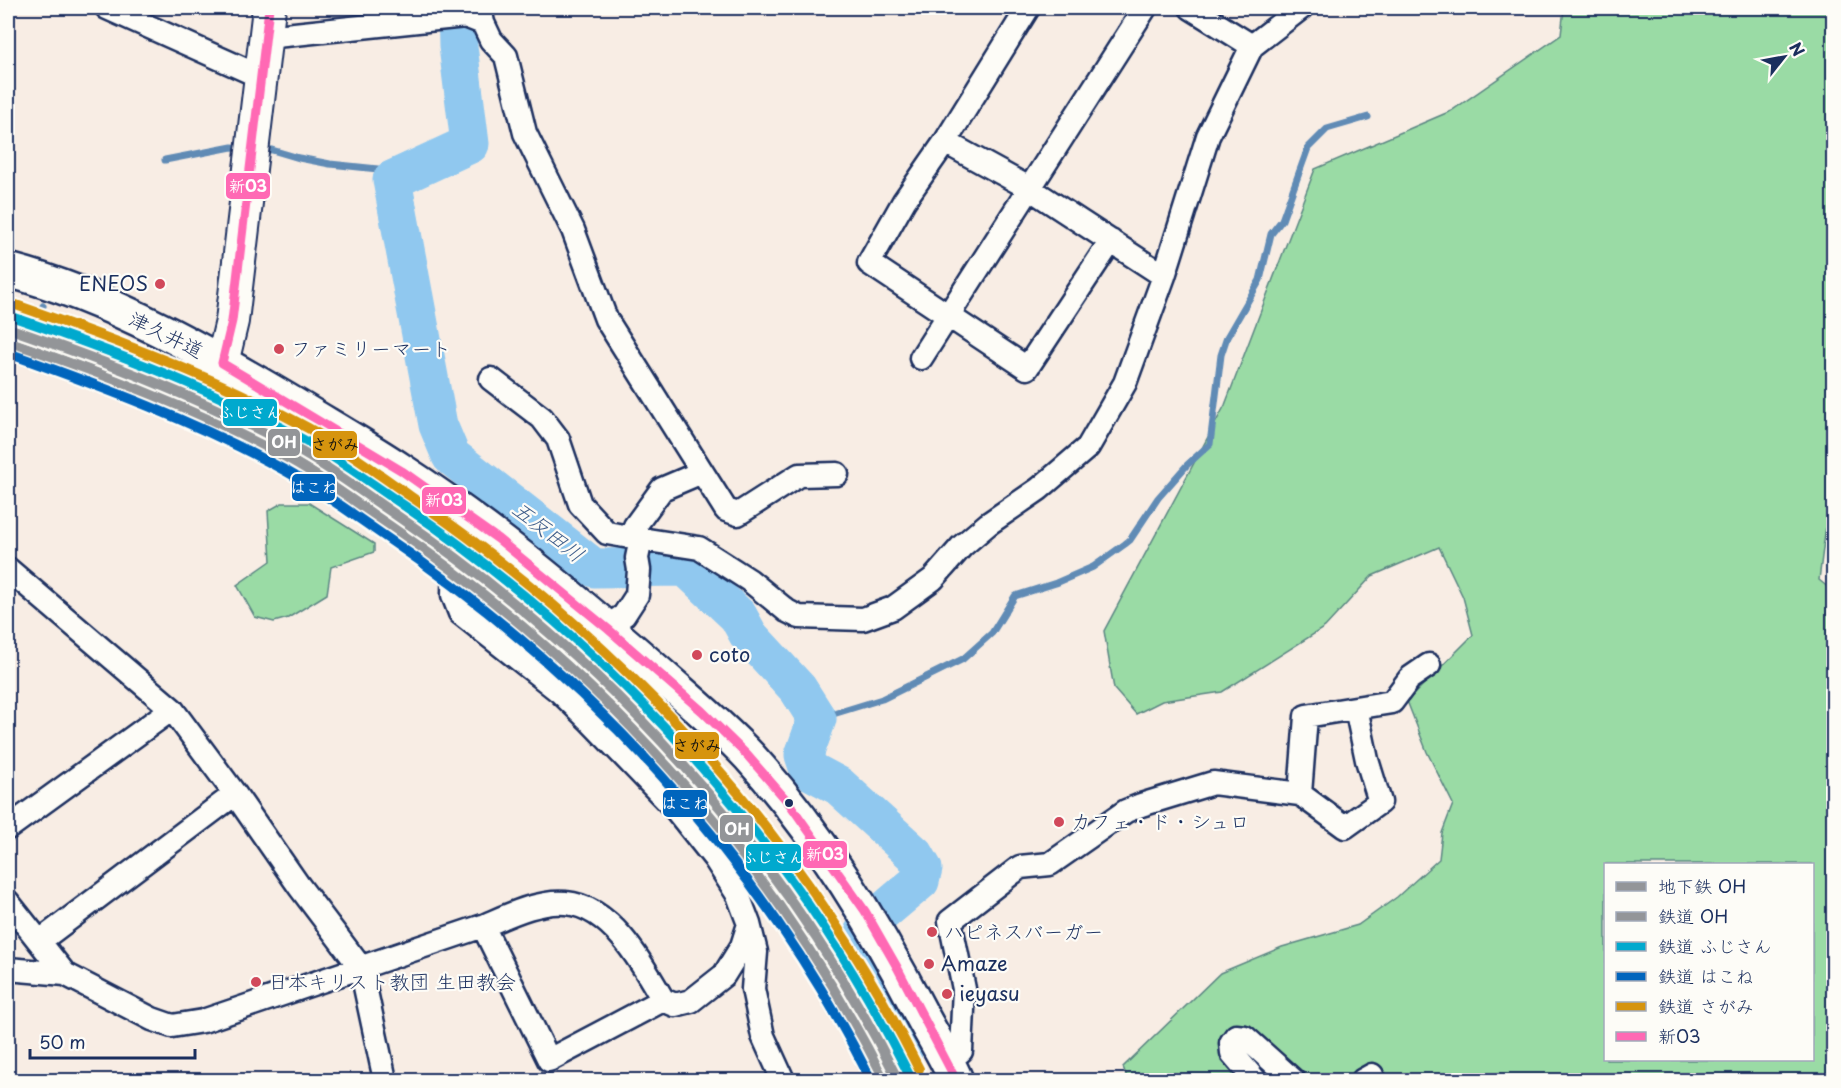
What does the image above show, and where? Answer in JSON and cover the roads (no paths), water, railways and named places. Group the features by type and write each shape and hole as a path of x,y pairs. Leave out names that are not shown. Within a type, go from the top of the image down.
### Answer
{"main road":[{"path":"222,363 232,321 267,22"},
{"name":"津久井道","path":"8,270 31,276 91,299 148,325 222,363 376,455 455,508 531,565 608,629 702,711 747,755 789,803 872,923 951,1071"}],"street":[{"path":"107,8 261,77"},
{"path":"1028,8 945,142 904,201 869,263 1027,368 1111,241"},
{"path":"921,358 1145,8"},
{"path":"1191,8 1252,46"},
{"path":"491,380 542,418 558,439 580,504 607,533 637,551 699,548 749,580 787,611 799,617 863,619 893,608 933,579 962,546 988,524 1039,489 1088,447 1125,383 1164,276 1208,136 1252,46 1294,9"},
{"path":"267,22 469,16 507,56 525,133 573,230 606,319 726,510 738,514 799,475 837,474"},
{"path":"945,142 1029,188 1164,276"},
{"path":"608,629 624,615 637,595 635,526 662,489 702,472"},
{"path":"455,508 453,596 460,613 560,692 676,810 715,859 738,895 756,952 753,988 763,1036 783,1080"},
{"path":"8,569 172,709 235,794 360,968 385,1080"},
{"path":"1300,794 1306,716 1392,702 1410,678 1429,665"},
{"path":"951,1071 962,1051 964,989 950,921 1020,867 1050,864 1126,811 1213,783 1300,794 1345,827 1380,802 1367,760 1356,708"},
{"path":"8,828 172,709"},
{"path":"40,941 235,794"},
{"path":"8,902 64,974"},
{"path":"8,969 64,974 152,1019 172,1026 203,1021 543,905 567,903 589,910 607,922 624,939 663,1000 675,1005 691,1001 724,975 742,946 749,924"},
{"path":"483,926 549,1060 663,1000"},
{"path":"1255,1080 1232,1053 1231,1043 1236,1036 1245,1037 1293,1080"}],"waterway":[{"name":"五反田川","path":"457,8 458,46 470,144 392,180 438,425 451,456 594,568 686,567 738,616 749,636 798,689 817,719 804,755 809,770 839,786 915,855 923,869 920,881 866,928 861,947 864,961 902,1037 903,1052 889,1080"},
{"path":"817,719 882,699 963,659 992,633 1015,596 1056,583 1093,567 1130,540 1158,498 1187,465 1210,444 1221,355 1227,337 1260,280 1271,234 1282,220 1308,148 1327,129 1368,117"},
{"path":"165,160 232,147 245,148"},
{"path":"259,149 330,164 378,169 392,180"},
{"path":"8,305 38,315 43,306"}],"metro line":[{"name":"OH","path":"8,328 155,382 296,449 347,481 474,571 548,632 618,696 683,765 745,838 801,915 852,996 898,1080"}],"rail line":[{"name":"さがみ","path":"16,305 165,360 237,392 308,428 360,461 489,553 564,614 635,680 701,750 763,824 820,902 872,983 919,1069"},
{"name":"ふじさん","path":"12,317 86,343 196,387 302,439 341,462 403,505 481,562 556,623 626,688 692,758 754,831 811,909 862,990 909,1075"},
{"name":"OH","path":"8,341 152,394 222,425 291,460 329,483 466,580 539,640 608,704 673,771 733,843 789,919 840,998 885,1080"},
{"name":"はこね","path":"8,353 114,392 184,421 286,471 335,502 458,589 530,647 598,710 662,777 722,847 777,921 827,999 871,1080"}],"place":[{"name":"ENEOS","path":"160,284"},
{"name":"ファミリーマート","path":"279,349"},
{"name":"coto","path":"697,655"},
{"name":"カフェ・ド・シュロ","path":"1059,822"},
{"name":"ハピネスバーガー","path":"932,932"},
{"name":"Amaze","path":"929,964"},
{"name":"日本キリスト教団 生田教会","path":"256,982"},
{"name":"ieyasu","path":"947,994"}]}
